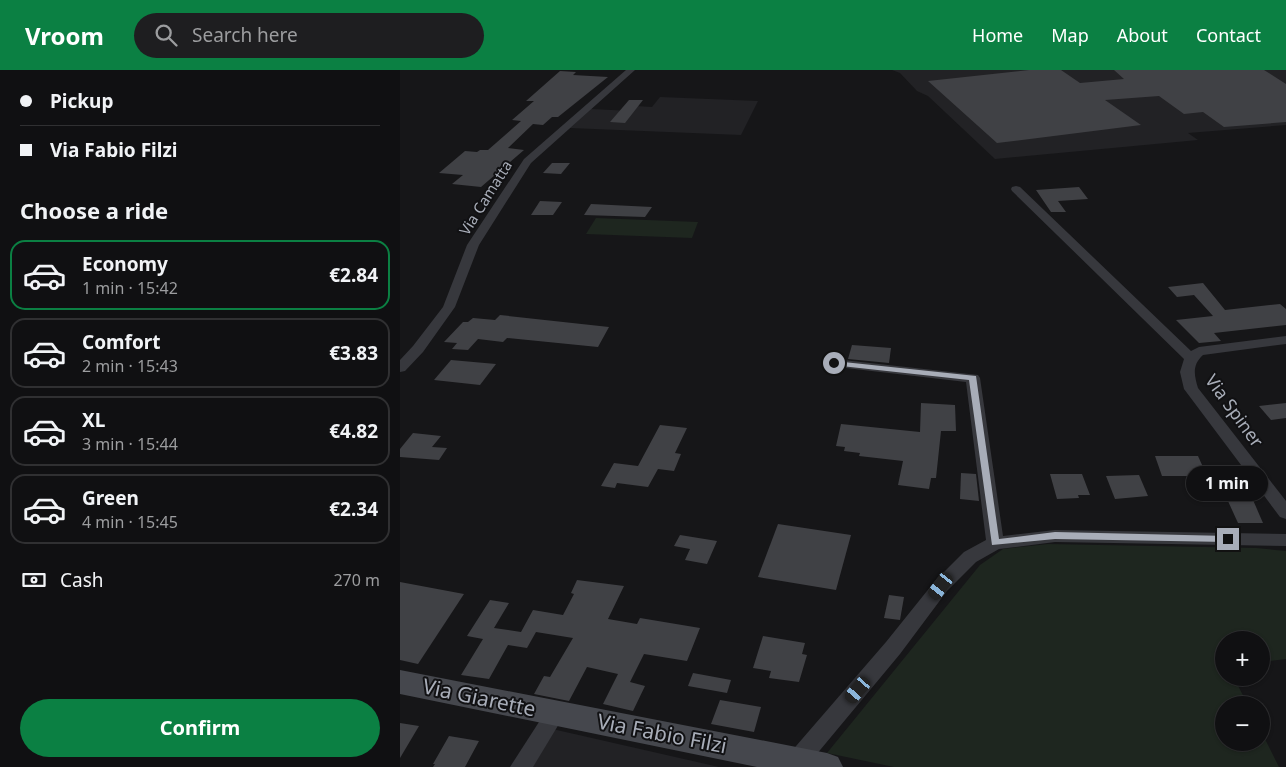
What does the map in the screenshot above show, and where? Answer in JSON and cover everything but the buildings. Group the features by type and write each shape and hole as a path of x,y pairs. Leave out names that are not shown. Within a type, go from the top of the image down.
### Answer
{"main road":[{"name":"Via Giarette","path":"400,682 555,714"},
{"name":"Via Fabio Filzi","path":"555,714 827,767"}],"street":[{"name":"Via Camatta","path":"400,368 418,349 448,307 473,245 527,161 631,70"},
{"path":"1016,189 1178,344 1191,359"},
{"name":"Via Spiner","path":"1286,340 1199,351 1191,359 1186,371 1191,389 1286,513"},
{"path":"834,363 973,378 995,543"},
{"path":"798,760 893,648 941,586 970,557 995,543 1055,536 1286,540"},
{"name":"Via Giarette","path":"521,767 555,714"}],"shaded area":[{"path":"892,70 1286,70 1286,125 1188,133 1198,140 995,159 928,96 917,91 900,73"},
{"path":"660,97 758,101 741,135 570,128 591,109 632,111 636,106 652,107"},
{"path":"596,218 698,222 692,238 586,234"},
{"path":"1048,544 1256,548 1286,551 1286,659 1270,661 1270,631 1215,631 1215,686 1238,686 1243,696 1215,696 1215,751 1270,751 1270,749 1279,767 894,767 827,753 980,565 1003,549"},
{"path":"548,728 719,767 523,767"}],"route":[{"path":"834,363 973,378 995,543 1055,536 1228,539"}]}
